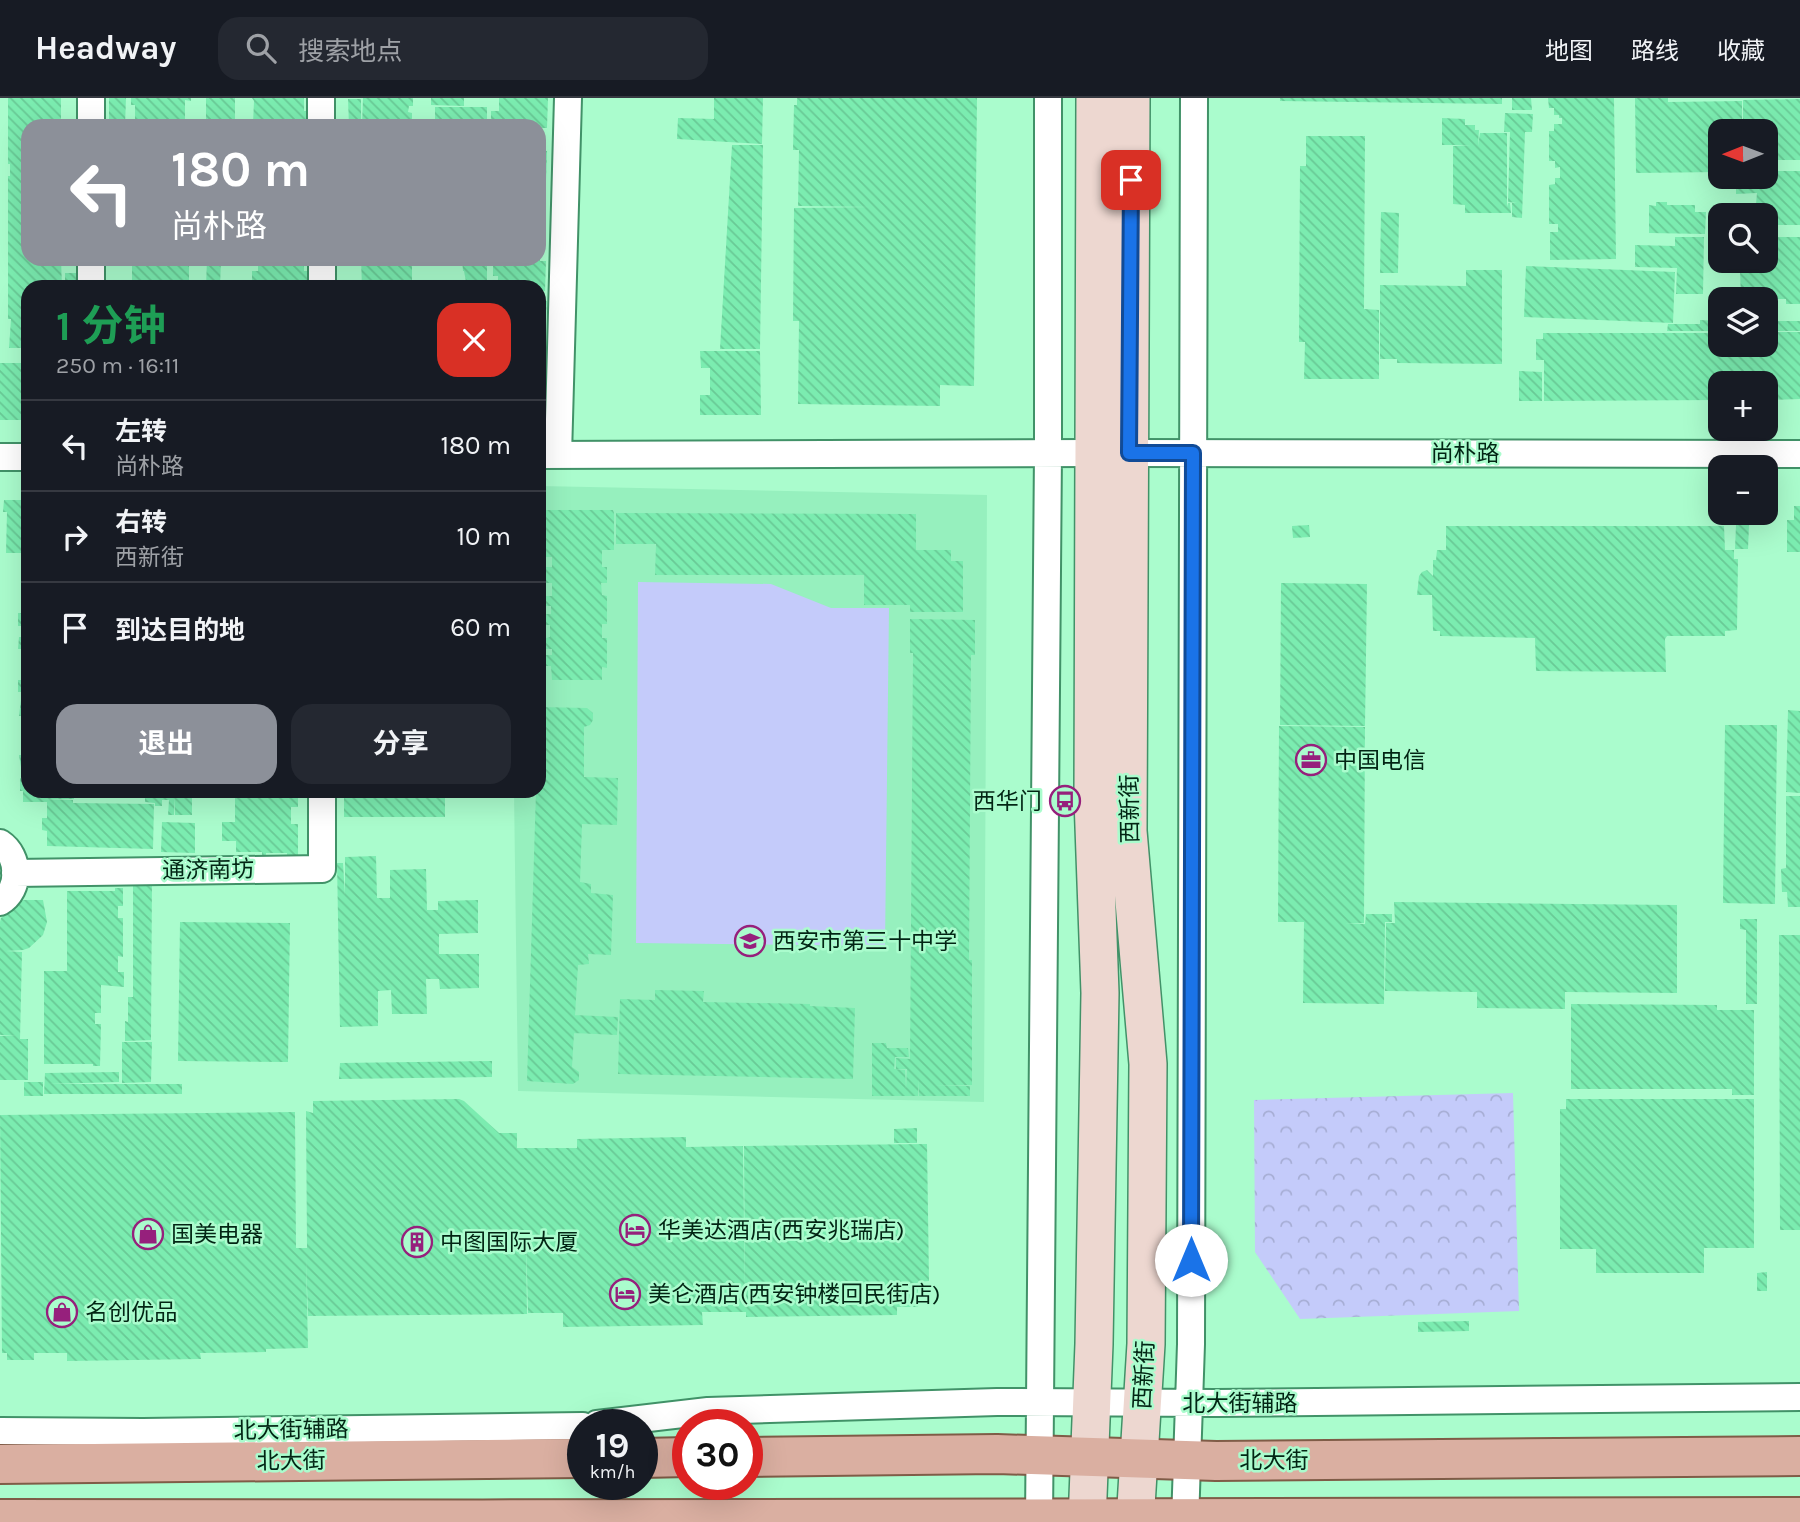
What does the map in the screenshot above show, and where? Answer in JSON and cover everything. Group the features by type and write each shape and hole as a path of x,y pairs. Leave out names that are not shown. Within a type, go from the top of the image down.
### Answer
{"main road":[{"name":"西新街","path":"1095,98 1128,831 1148,1064 1146,1344 1135,1520"},
{"name":"西新街","path":"1087,1521 1100,993 1093,799 1131,98"},
{"name":"北大街","path":"763,1457 1039,1456 1187,1460 1800,1456"},
{"name":"北大街","path":"0,1464 567,1458"},
{"path":"0,1519 1087,1521 1800,1517"}],"street":[{"path":"91,98 91,119"},
{"path":"321,98 321,119"},
{"path":"549,455 568,98"},
{"path":"1039,1521 1048,452 1048,98"},
{"path":"1185,1520 1189,1404 1194,98"},
{"name":"尚朴路","path":"549,455 1048,452 1800,454"},
{"path":"0,457 21,457"},
{"name":"通济南坊","path":"15,873 322,869 322,798"},
{"path":"0,843 6,847 15,864 15,883 0,902"},
{"name":"北大街辅路","path":"658,1417 708,1411 1041,1402 1189,1404 1800,1397"},
{"name":"北大街辅路","path":"0,1431 143,1432 567,1426"}],"shaded area":[{"name":"西安市第三十中学","path":"546,486 987,495 984,1102 518,1091 514,798 546,798"}],"green space":[{"path":"638,582 771,584 831,608 889,608 885,946 636,943"},
{"path":"1513,1093 1519,1311 1300,1319 1255,1252 1254,1100"}],"building":[{"path":"8,98 61,98 61,119 21,119 21,266 61,266 62,280 21,280 21,348 9,348 11,319 8,319"},
{"path":"109,98 126,98 125,119 109,119"},
{"path":"131,98 191,98 191,101 185,100 185,119 135,119 135,105 131,105"},
{"path":"206,98 235,98 235,119 206,119"},
{"path":"252,98 304,98 304,111 309,111 310,119 253,119"},
{"path":"363,98 413,98 413,106 409,106 408,112 412,113 412,119 362,119"},
{"path":"431,98 464,98 464,106 431,105"},
{"path":"499,98 548,98 547,128 546,119 491,119 491,111 499,111"},
{"path":"714,98 763,98 762,144 677,139 678,118 714,119"},
{"path":"797,98 977,98 974,386 940,385 940,406 798,404 799,321 793,321 794,208 870,207 798,206 799,150 793,150 794,105 797,105"},
{"path":"1280,98 1502,98 1502,104 1280,101"},
{"path":"1512,98 1531,98 1532,110 1512,110"},
{"path":"1548,98 1614,98 1616,259 1550,260 1550,232 1558,232 1558,224 1549,224 1549,185 1555,184 1555,178 1560,178 1560,167 1555,168 1555,161 1549,161 1549,131 1554,131 1554,124 1562,124 1562,118 1554,115 1554,108 1549,108"},
{"path":"1635,98 1668,98 1668,102 1742,101 1742,119 1708,119 1708,172 1636,173"},
{"path":"348,99 361,99 361,119 349,119"},
{"path":"1800,99 1800,160 1778,160 1778,119 1743,119 1743,100"},
{"path":"435,107 487,107 487,119 435,119"},
{"path":"1505,113 1533,114 1532,132 1525,132 1522,218 1512,217 1512,203 1517,203 1508,202 1510,132 1504,132"},
{"path":"1442,118 1465,119 1465,125 1475,125 1475,130 1479,130 1478,146 1480,133 1507,133 1507,207 1510,203 1511,213 1465,213 1465,205 1453,204 1453,146 1471,145 1442,145"},
{"path":"1306,136 1365,136 1364,309 1379,310 1379,379 1304,379 1305,342 1299,342 1300,166 1306,166"},
{"path":"732,145 763,145 760,349 720,349"},
{"path":"1778,171 1800,171 1800,225 1778,225 1778,203 1756,203 1757,193 1736,194 1736,189 1778,189"},
{"path":"1656,202 1667,202 1667,205 1695,205 1695,212 1706,212 1705,234 1649,233 1649,205 1656,206"},
{"path":"1381,212 1399,213 1398,273 1380,273"},
{"path":"1675,237 1704,237 1703,294 1676,294 1677,268 1635,267 1635,245 1675,246"},
{"path":"1778,237 1800,237 1800,304 1786,304 1786,299 1778,299 1778,287 1741,287 1740,273 1778,273"},
{"path":"132,266 189,266 189,280 132,280"},
{"path":"207,266 221,266 220,280 206,280"},
{"path":"258,266 304,266 304,271 309,271 309,280 252,280 252,271 258,271"},
{"path":"361,266 412,266 412,280 362,280"},
{"path":"463,266 487,266 487,280 466,280"},
{"path":"493,266 546,266 545,280 498,280 498,276 493,276"},
{"path":"1526,266 1675,272 1673,323 1524,317"},
{"path":"1466,270 1502,270 1502,364 1397,363 1397,359 1380,359 1380,285 1466,286"},
{"path":"65,273 77,273 78,280 65,280"},
{"path":"1700,320 1708,320 1708,331 1667,331 1668,324 1700,324"},
{"path":"1778,321 1800,321 1800,331 1778,331"},
{"path":"1778,332 1800,332 1800,399 1778,400 1778,371 1708,371 1708,400 1544,401 1544,360 1536,360 1536,339 1543,339 1543,333 1708,333 1708,357 1778,357"},
{"path":"700,351 760,351 761,415 700,415 700,395 710,395 710,368 701,368"},
{"path":"0,363 21,363 21,420 0,420"},
{"path":"1519,371 1542,372 1542,401 1519,401"},
{"path":"4,500 21,500 21,553 6,553 7,512 3,512"},
{"path":"1794,506 1800,506 1800,552 1787,552 1787,520 1794,520"},
{"path":"546,510 613,510 614,550 602,550 602,567 607,567 607,583 601,583 602,595 607,596 607,624 602,624 602,638 607,638 607,668 602,667 602,680 552,680 551,666 546,666 546,655 552,655 552,649 546,649 550,625 546,625 546,614 551,614 551,606 546,606 546,596 552,596 552,583 546,583 546,567 552,567 552,557 546,557"},
{"path":"616,513 916,514 916,550 951,550 951,561 963,561 963,612 910,612 910,605 864,605 864,575 655,575 656,544 616,544"},
{"path":"1309,525 1310,537 1293,538 1292,526"},
{"path":"1736,525 1749,525 1748,549 1735,549"},
{"path":"1446,526 1724,526 1725,550 1734,550 1734,559 1738,559 1737,630 1725,631 1725,636 1667,636 1666,672 1536,671 1535,638 1440,636 1440,631 1433,631 1432,595 1417,595 1419,576 1427,570 1433,576 1433,560 1436,560 1437,550 1446,550"},
{"path":"1281,583 1367,584 1365,726 1280,725"},
{"path":"18,613 21,613 21,626 18,626"},
{"path":"910,619 975,620 975,655 971,655 969,960 972,960 972,1085 934,1085 970,1086 970,1096 919,1096 918,1079 918,1096 872,1096 872,1043 886,1043 887,1048 908,1048 909,1057 895,1057 894,1069 905,1070 906,1089 907,1069 896,1069 896,1058 910,1059 913,653 910,653"},
{"path":"18,680 21,680 21,692 18,692"},
{"path":"546,707 587,708 593,713 593,720 590,725 584,727 584,777 618,778 617,825 582,824 580,882 591,884 591,893 613,895 611,955 588,954 589,964 578,965 572,1067 579,1072 579,1080 573,1084 527,1081 536,798 546,798"},
{"path":"1788,710 1800,711 1800,793 1786,792"},
{"path":"1725,725 1777,725 1775,904 1723,903"},
{"path":"1279,726 1365,727 1364,923 1345,923 1365,924 1366,914 1392,914 1392,922 1385,922 1384,1004 1303,1003 1304,922 1278,922"},
{"path":"1786,796 1800,796 1800,907 1788,907 1787,892 1782,892 1781,869 1786,868"},
{"path":"23,798 74,798 43,800 154,804 153,849 47,846 47,831 42,830 42,818 47,818 47,802 23,802"},
{"path":"145,798 175,798 174,815 168,815 169,800 162,800 162,806 145,802"},
{"path":"175,798 192,798 192,815 175,815"},
{"path":"235,798 298,798 298,807 291,807 291,824 298,824 298,856 266,853 266,856 262,856 262,852 236,852 236,841 222,841 222,822 235,822"},
{"path":"344,798 445,798 445,817 344,817"},
{"path":"162,822 195,823 195,853 161,852"},
{"path":"376,856 377,898 390,898 390,870 426,869 427,910 438,910 438,901 478,900 478,933 439,934 439,954 479,954 479,988 440,989 439,979 426,979 427,1014 392,1014 391,990 378,991 378,1026 340,1027 337,863 343,863 345,895 345,857"},
{"path":"133,879 152,879 151,1040 125,1041 128,997 133,997"},
{"path":"115,888 123,888 123,906 118,906 118,918 123,918 123,957 118,956 118,972 124,972 124,987 101,985 101,1013 95,1013 95,1024 101,1024 100,1066 44,1064 44,971 67,971 67,891 115,891"},
{"path":"23,900 43,900 47,922 43,935 29,948 6,951 22,952 20,1039 28,1039 28,1080 0,1080 0,1036 16,1036 0,1035 0,922 1,918"},
{"path":"1394,902 1677,905 1677,993 1565,992 1565,1009 1477,1008 1477,992 1385,991 1386,923 1395,923"},
{"path":"1740,919 1757,919 1757,1004 1746,1004 1746,930 1740,929"},
{"path":"180,922 290,923 288,1062 178,1061"},
{"path":"1779,935 1800,935 1800,1230 1780,1230"},
{"path":"655,990 704,991 703,1002 810,1004 855,1008 853,1079 618,1074 620,999 655,1000"},
{"path":"1571,1004 1717,1005 1717,1010 1754,1010 1754,1095 1732,1095 1732,1089 1571,1089"},
{"path":"575,1015 618,1017 617,1035 574,1033"},
{"path":"122,1042 152,1042 151,1082 122,1083"},
{"path":"492,1061 492,1077 339,1079 340,1063"},
{"path":"119,1072 119,1082 49,1084 182,1084 182,1094 44,1094 45,1073"},
{"path":"24,1082 43,1082 43,1096 24,1096"},
{"path":"459,1099 499,1133 517,1133 517,1148 577,1148 577,1139 686,1137 686,1147 743,1146 745,1301 744,1146 927,1144 929,1281 918,1282 918,1307 897,1307 897,1315 746,1317 746,1312 702,1312 703,1325 563,1327 563,1313 528,1313 526,1237 527,1314 308,1316 306,1257 308,1348 200,1353 201,1359 67,1361 67,1353 34,1353 34,1360 7,1360 7,1353 2,1353 0,1115 295,1112 296,1248 307,1248 306,1111 313,1113 313,1101"},
{"path":"1566,1099 1754,1099 1754,1248 1704,1248 1704,1273 1596,1273 1596,1249 1560,1249 1560,1109 1566,1109"},
{"path":"917,1128 917,1143 894,1143 894,1129"},
{"path":"1767,1272 1767,1291 1757,1291 1757,1273"},
{"path":"1469,1321 1469,1331 1418,1332 1418,1322"}],"place":[{"name":"中国电信","path":"1311,760"},
{"name":"西华门","path":"1065,801"},
{"name":"西安市第三十中学","path":"750,941"},
{"name":"华美达酒店(西安兆瑞店)","path":"635,1230"},
{"name":"国美电器","path":"148,1234"},
{"name":"中图国际大厦","path":"417,1242"},
{"name":"美仑酒店(西安钟楼回民街店)","path":"625,1294"},
{"name":"名创优品","path":"62,1312"}],"route":[{"path":"1131,180 1129,453 1193,453 1191,1260"}]}
